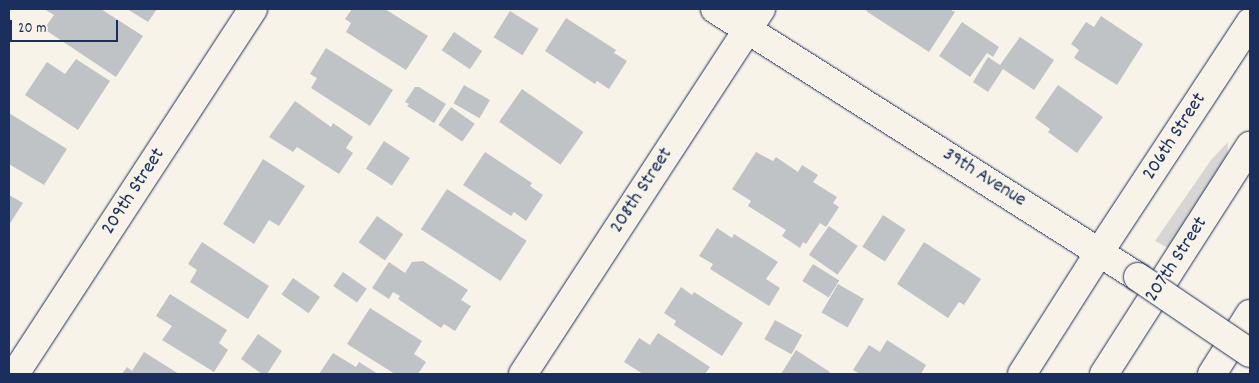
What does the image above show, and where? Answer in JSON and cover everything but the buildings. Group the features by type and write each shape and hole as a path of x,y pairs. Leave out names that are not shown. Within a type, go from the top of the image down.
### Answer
{"main road":[{"name":"209th Street","path":"15,374 253,9"},
{"name":"39th Avenue","path":"715,9 754,19 1250,353"},
{"name":"208th Street","path":"523,374 754,19"},
{"name":"206th Street","path":"1022,374 1100,251 1250,23"},
{"name":"207th Street","path":"1104,374 1250,146"},
{"path":"1212,374 1250,314"}],"shaded area":[{"path":"1228,142 1227,160 1170,249 1155,241 1211,160"}]}
